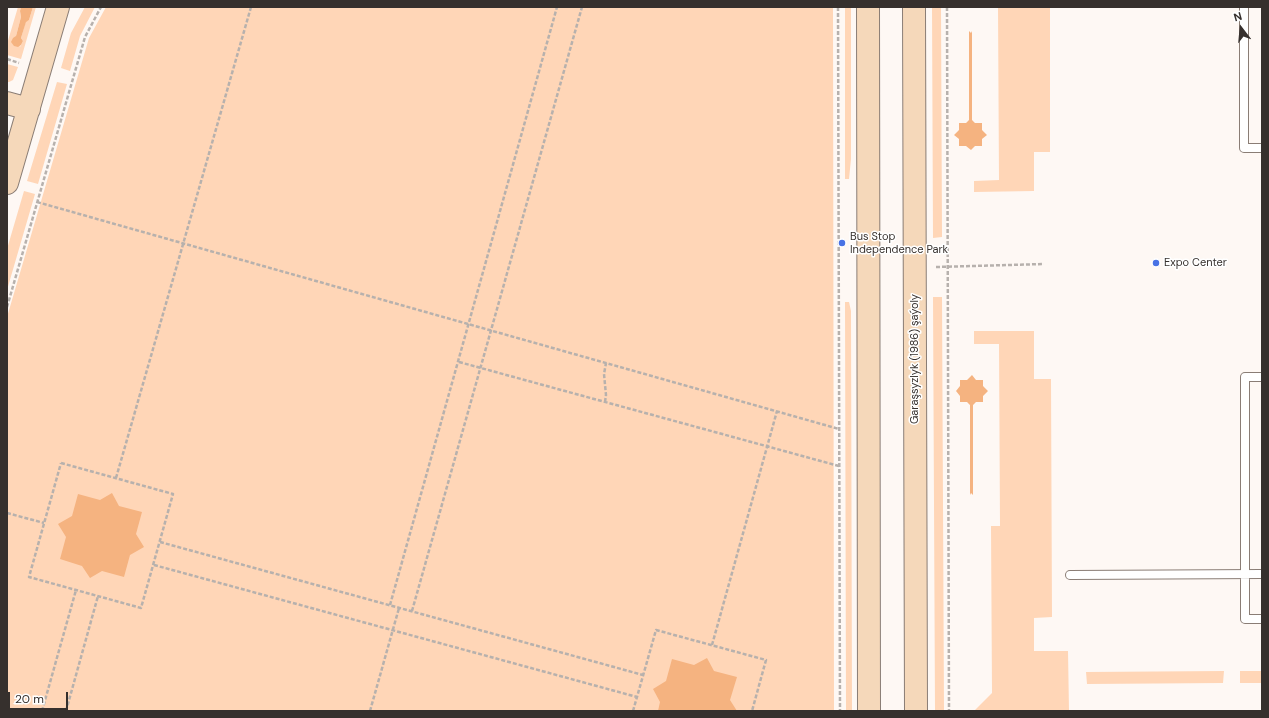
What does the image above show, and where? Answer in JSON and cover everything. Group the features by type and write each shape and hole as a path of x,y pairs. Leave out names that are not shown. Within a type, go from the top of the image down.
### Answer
{"main road":[{"path":"7,184 58,7"},
{"path":"868,7 869,711"},
{"name":"Garaşsyzlyk (1986) şaýoly","path":"914,7 916,711"},
{"path":"7,103 29,109"}],"lane":[{"path":"1244,7 1244,148 1262,148"},
{"path":"1262,377 1245,377 1245,619 1262,619"},
{"path":"1070,575 1262,574"}],"path":[{"path":"7,306 85,37 101,7"},
{"path":"116,478 251,7"},
{"path":"390,605 557,7"},
{"path":"412,611 582,7"},
{"path":"838,7 840,711"},
{"path":"947,7 949,711"},
{"path":"7,59 19,63"},
{"path":"37,202 839,429"},
{"path":"915,267 1044,264"},
{"path":"458,362 839,466"},
{"path":"605,402 606,395 604,374 606,363"},
{"path":"712,645 777,411"},
{"path":"61,463 173,494 141,608 29,577 44,523 61,463"},
{"path":"7,513 44,523"},
{"path":"160,542 643,674"},
{"path":"154,565 637,697"},
{"path":"42,711 76,590"},
{"path":"66,711 98,596"},
{"path":"370,711 399,608"},
{"path":"633,711 656,630 766,660 752,711"}],"shaded area":[{"path":"18,7 21,7 21,17 16,36 20,47 23,41 21,38 26,21 29,20 33,7 36,7 21,59 7,55 7,44"},
{"path":"21,7 33,7 21,38 23,41 18,47 14,46 11,42 16,36 21,17"},
{"path":"85,7 95,7 80,36 70,71 61,68 71,33"},
{"path":"106,7 833,7 834,711 7,711 7,317 89,38"},
{"path":"845,7 851,7 851,159 849,179 845,179"},
{"path":"932,7 941,7 942,237 933,238"},
{"path":"998,7 1050,7 1050,152 1034,152 1034,191 974,192 974,181 999,180"},
{"path":"969,31 971,33 972,31 972,120 975,123 982,123 982,130 987,135 982,139 982,146 975,146 971,150 966,146 959,146 959,139 954,135 959,130 959,123 966,123 969,120"},
{"path":"7,64 18,67 13,80 9,82 7,82"},
{"path":"57,82 67,84 38,184 27,181"},
{"path":"24,191 35,194 7,290 7,249"},
{"path":"933,297 942,297 944,711 935,711"},
{"path":"845,302 849,302 851,311 852,711 846,711"},
{"path":"974,331 1034,331 1034,379 1051,379 1052,617 1034,618 1034,651 1068,651 1069,711 974,711 992,693 991,526 1000,526 999,344 974,344"},
{"path":"972,375 976,380 983,380 983,386 988,391 983,396 983,402 976,402 973,405 973,495 971,493 970,495 970,405 967,402 960,402 960,396 956,391 960,386 960,380 967,380"},
{"path":"112,493 119,506 142,512 136,534 144,547 130,555 124,577 102,571 90,578 82,566 60,559 66,537 58,524 72,516 78,494 100,500"},
{"path":"707,658 714,671 737,677 730,700 737,711 658,711 660,702 653,689 666,681 672,659 694,665"},
{"path":"1224,671 1223,683 1087,684 1086,672"},
{"path":"1240,671 1262,671 1262,683 1240,683"}],"place":[{"name":"Bus Stop Independence Park","path":"842,243"},
{"name":"Expo Center","path":"1156,263"}]}
